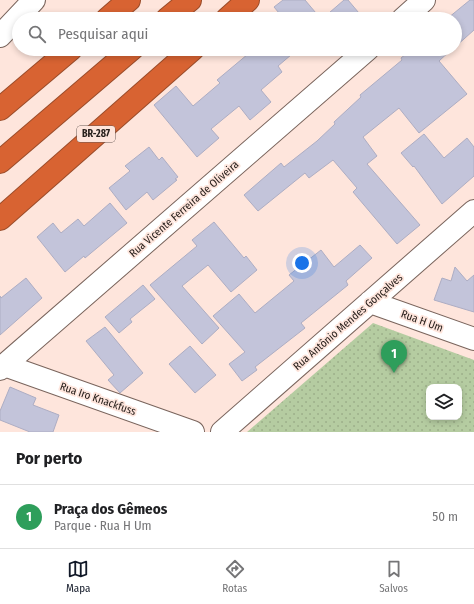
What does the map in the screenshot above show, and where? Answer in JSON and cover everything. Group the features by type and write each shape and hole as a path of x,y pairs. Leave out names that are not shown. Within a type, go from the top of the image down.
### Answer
{"highway":[{"path":"115,12 129,0"},
{"path":"175,12 190,0"},
{"path":"235,12 248,0"},
{"path":"0,109 63,56"},
{"path":"0,162 124,56"},
{"name":"BR-287","path":"0,219 185,56"}],"street":[{"path":"411,12 424,0"},
{"path":"20,12 28,2"},
{"path":"0,36 12,21"},
{"name":"Rua Vicente Ferreira de Oliveira","path":"2,367 360,56"},
{"name":"Rua Antônio Mendes Gonçalves","path":"222,432 474,211"},
{"name":"Rua H Um","path":"370,302 474,339"},
{"name":"Rua Iro Knackfuss","path":"2,367 193,432"}],"green space":[{"path":"373,323 474,360 474,432 247,432"}],"building":[{"path":"283,0 305,0 315,12 278,12 274,7"},
{"path":"344,0 348,0 358,12 330,12"},
{"path":"470,0 474,0 474,30 462,41 462,12 455,12"},
{"path":"246,56 290,56 278,66 282,72 261,90 271,102 250,120 239,106 211,129 219,138 197,157 154,105 176,86 193,106 220,83 217,80"},
{"path":"403,56 444,56 439,61 467,94 419,133 399,108 363,137 377,156 367,164 420,225 397,244 353,192 357,188 333,160 309,178 305,173 258,211 244,195 281,163 284,167 317,141 335,124 334,122 361,97 360,95 402,60 401,58"},
{"path":"424,134 444,158 467,138 474,147 474,176 442,204 414,166 413,167 401,153"},
{"path":"149,147 159,160 162,157 178,177 175,179 177,180 153,200 147,192 126,210 109,188 130,171 125,166"},
{"path":"110,203 127,223 85,258 84,256 65,272 37,237 53,223 61,233 78,219 84,226"},
{"path":"214,222 244,258 246,256 257,270 231,292 208,265 182,286 219,328 202,344 150,285 197,246 192,240"},
{"path":"360,245 372,258 346,281 348,285 301,323 305,328 255,367 257,370 242,381 229,364 245,352 213,316 239,294 255,313 294,281 289,275 321,250 334,267"},
{"path":"455,267 467,281 474,275 474,312 434,300 442,278 451,281"},
{"path":"26,278 42,298 0,335 0,296 1,298"},
{"path":"143,285 155,299 130,319 132,322 119,333 105,317"},
{"path":"105,327 143,373 120,393 108,380 114,375 86,341"},
{"path":"190,346 216,375 195,393 169,364"},
{"path":"10,387 36,398 33,405 59,415 53,432 30,432 0,420 0,411"}],"place":[{"name":"Praça dos Gêmeos","path":"394,373"}]}
